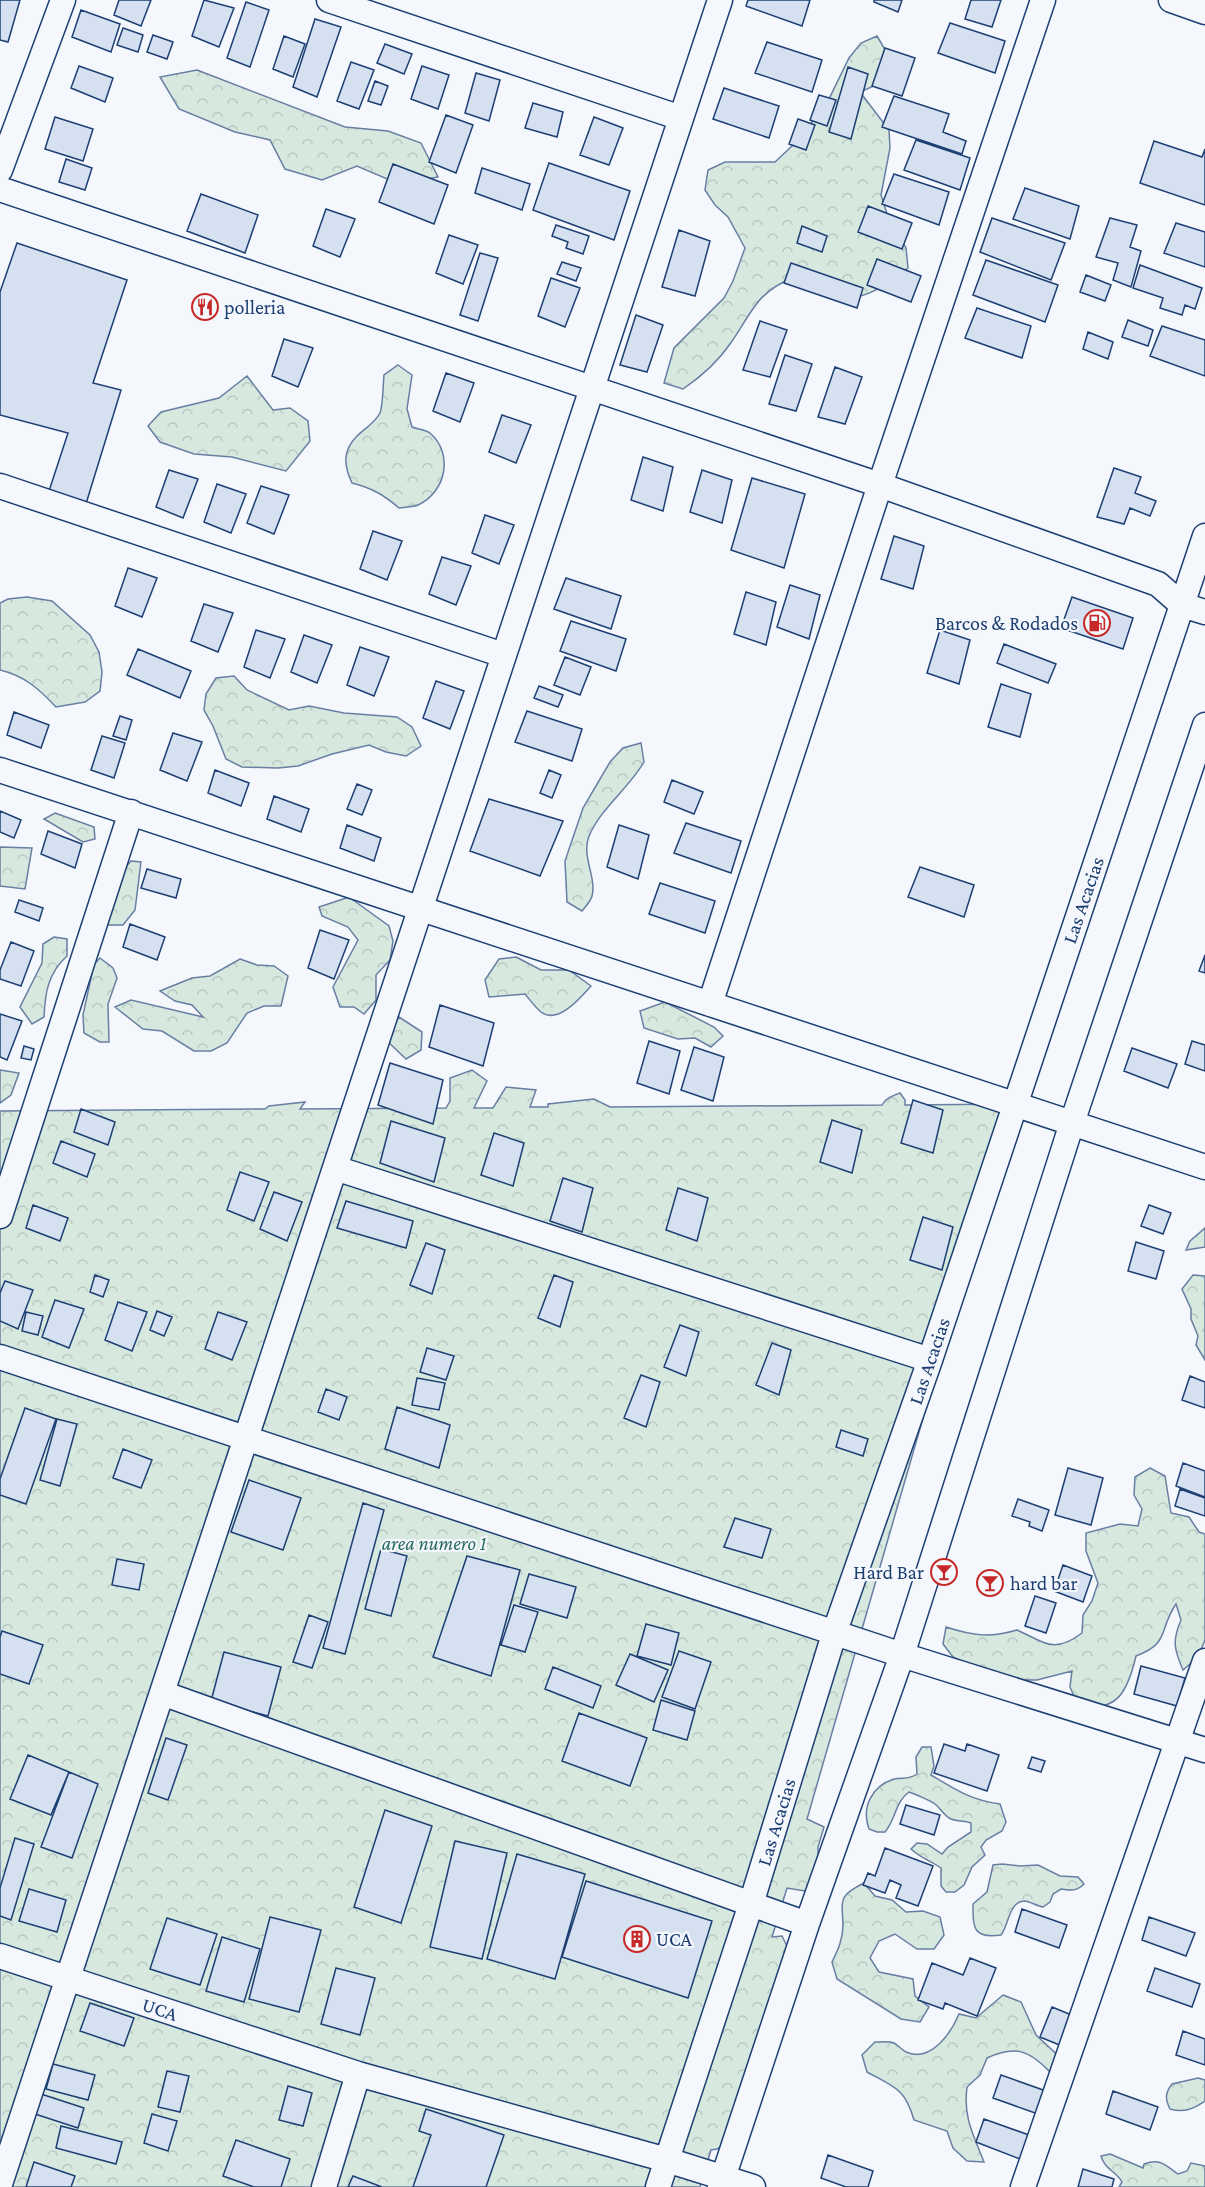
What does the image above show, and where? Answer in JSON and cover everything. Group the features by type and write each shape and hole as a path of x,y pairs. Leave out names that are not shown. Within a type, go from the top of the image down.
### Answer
{"street":[{"path":"0,170 63,0"},
{"path":"329,0 681,118"},
{"path":"0,2184 720,0"},
{"path":"710,1004 880,485 1043,0"},
{"path":"1171,0 1205,12"},
{"path":"0,189 880,485 1158,584 1182,604 1205,612"},
{"path":"0,486 503,655"},
{"name":"Las Acacias","path":"658,2187 751,1904 835,1631 930,1360 1182,604 1198,583 1205,536"},
{"path":"1158,584 1198,583"},
{"path":"721,2182 807,1924 902,1655 1072,1124 1205,725"},
{"path":"0,770 1205,1167"},
{"path":"0,1216 131,812"},
{"path":"335,1168 930,1360"},
{"path":"0,1357 902,1655 1205,1750"},
{"path":"1023,2187 1205,1661"},
{"path":"162,1693 807,1924"},
{"name":"UCA","path":"0,1956 358,2074 667,2160 721,2182 753,2187"},
{"path":"324,2187 358,2074"}],"green space":[{"path":"877,36 887,53 876,85 860,92 889,130 890,148 881,195 887,214 906,248 908,268 887,284 855,297 846,298 828,293 794,277 781,283 762,297 725,351 703,374 683,389 664,383 674,348 724,298 745,248 728,217 715,205 705,190 708,170 725,162 775,162 792,146 826,105 849,58 861,43"},
{"path":"197,70 345,127 388,131 421,143 438,177 399,184 357,166 322,180 285,169 270,140 235,132 179,109 160,77"},
{"path":"398,365 412,375 407,409 412,427 430,433 438,442 444,462 444,472 440,482 428,499 416,506 399,508 366,487 352,483 346,465 347,453 352,442 373,423 380,413 384,375"},
{"path":"247,376 273,410 290,408 308,421 310,441 286,471 232,457 194,454 160,442 148,426 161,412 219,398"},
{"path":"27,597 52,601 90,635 99,652 102,672 100,691 85,702 56,707 31,684 0,670 0,603 8,599"},
{"path":"234,676 247,690 289,710 309,706 344,713 397,717 412,727 421,746 406,756 386,752 369,745 332,754 298,766 242,767 226,759 204,710 206,694 216,678"},
{"path":"641,743 644,762 601,816 589,836 587,851 593,889 590,900 582,911 567,902 565,861 583,808 610,762 623,748"},
{"path":"55,813 94,827 95,839 83,842 44,819"},
{"path":"0,847 32,848 25,889 0,886"},
{"path":"131,861 141,862 135,910 123,925 106,925 119,874"},
{"path":"349,897 389,926 393,941 390,960 376,975 376,1000 364,1014 354,1007 340,1007 333,987 358,940 348,927 322,916 319,907"},
{"path":"54,937 67,939 67,956 52,976 45,1000 44,1017 32,1024 20,1007 42,963 43,944"},
{"path":"516,957 541,970 569,970 591,986 569,1008 555,1015 541,1012 525,994 489,997 485,980 499,959"},
{"path":"100,958 113,968 117,978 108,1004 109,1042 100,1042 84,1033 83,1015 94,964"},
{"path":"240,959 257,965 274,966 288,976 281,1006 264,1006 247,1013 227,1043 211,1051 194,1051 162,1031 143,1029 115,1007 131,1000 203,1017 192,1005 175,1001 160,991 192,978 210,976"},
{"path":"665,1002 714,1027 723,1036 711,1047 695,1038 678,1039 644,1028 640,1011"},
{"path":"399,1017 422,1032 421,1050 406,1059 384,1038"},
{"path":"0,1070 19,1073 11,1095 0,1103"},
{"name":"area numero 1","path":"472,1070 487,1081 474,1108 493,1108 506,1087 536,1090 530,1107 548,1107 548,1104 594,1099 610,1107 882,1105 887,1099 900,1093 905,1100 905,1105 1014,1104 807,1819 824,1827 818,1847 818,1877 805,1891 787,1888 772,1937 782,1936 788,1948 742,2083 733,2139 711,2150 700,2187 0,2187 0,1111 265,1109 269,1106 305,1102 300,1109 446,1108 450,1101 450,1078"},
{"path":"1205,1228 1205,1247 1186,1250 1190,1241"},
{"path":"1193,1275 1205,1276 1205,1360 1196,1345 1198,1336 1191,1319 1191,1309 1182,1289"},
{"path":"1150,1468 1165,1476 1171,1513 1189,1517 1199,1532 1205,1534 1205,1640 1198,1657 1183,1670 1175,1645 1181,1620 1176,1604 1159,1641 1147,1651 1136,1656 1124,1689 1111,1703 1102,1706 1077,1703 1070,1687 1072,1671 1037,1680 1002,1680 953,1657 943,1644 946,1627 982,1635 1017,1630 1043,1642 1057,1645 1082,1633 1083,1615 1092,1601 1098,1583 1086,1551 1086,1533 1120,1524 1138,1526 1142,1509 1134,1495 1135,1477"},
{"path":"922,1747 931,1747 934,1766 931,1775 972,1797 1000,1804 1006,1822 1002,1831 986,1840 981,1847 985,1855 972,1867 964,1885 955,1892 946,1892 941,1886 941,1868 911,1849 917,1843 927,1844 942,1854 948,1847 971,1832 971,1823 949,1818 935,1804 909,1792 901,1801 885,1832 869,1829 867,1821 866,1813 874,1792 886,1782 909,1778 917,1774 916,1757"},
{"path":"993,1865 1038,1865 1060,1876 1078,1877 1084,1884 1074,1890 1061,1889 1053,1894 1050,1902 1043,1907 1025,1901 1020,1902 1012,1909 1001,1935 985,1935 980,1933 974,1925 973,1904 987,1892"},
{"path":"864,1883 875,1896 892,1900 906,1912 923,1911 940,1917 944,1935 934,1949 917,1949 895,1934 879,1941 870,1958 879,1972 913,1979 915,1996 929,2007 920,2022 901,2019 837,1979 832,1962 842,1935 843,1899 850,1891"},
{"path":"1003,1995 1021,2002 1036,2035 1064,2061 1050,2072 1028,2054 1021,2052 1006,2052 987,2058 980,2075 967,2087 966,2098 970,2125 984,2162 967,2161 953,2148 947,2131 914,2120 911,2109 902,2095 891,2085 867,2072 862,2055 875,2042 894,2043 906,2052 915,2054 932,2050 951,2030 959,2014 976,2018"},
{"path":"1198,2078 1205,2080 1205,2101 1188,2110 1170,2109 1166,2096 1172,2084"},
{"path":"1110,2154 1143,2168 1144,2164 1159,2162 1178,2174 1187,2171 1191,2163 1205,2166 1205,2187 1119,2187 1122,2182 1105,2164 1101,2156"}],"building":[{"path":"0,0 20,0 8,42 0,40"},
{"path":"119,0 151,0 141,26 114,15"},
{"path":"204,0 234,8 219,47 192,36"},
{"path":"748,0 810,0 802,26 746,6"},
{"path":"874,0 902,0 898,12"},
{"path":"971,0 1001,0 992,27 965,19"},
{"path":"246,2 269,10 250,67 227,58"},
{"path":"81,10 120,24 111,52 72,37"},
{"path":"315,19 341,27 317,97 293,87"},
{"path":"950,23 1005,41 995,73 938,53"},
{"path":"123,28 143,35 138,52 117,45"},
{"path":"153,35 173,42 167,59 147,52"},
{"path":"284,36 305,44 293,77 273,69"},
{"path":"767,42 822,60 812,92 755,73"},
{"path":"385,44 412,54 404,74 377,63"},
{"path":"885,48 915,58 902,96 872,86"},
{"path":"351,62 374,70 359,109 337,101"},
{"path":"79,66 113,78 105,102 71,88"},
{"path":"422,66 449,75 438,109 411,99"},
{"path":"848,67 868,74 851,139 829,132"},
{"path":"476,73 500,80 489,121 465,113"},
{"path":"375,81 388,86 381,105 368,101"},
{"path":"724,88 779,106 769,138 713,119"},
{"path":"819,95 836,100 827,126 810,120"},
{"path":"894,96 949,114 943,132 966,141 962,154 882,127"},
{"path":"533,103 563,112 557,137 525,128"},
{"path":"446,115 473,125 456,173 429,162"},
{"path":"55,117 93,129 83,161 45,149"},
{"path":"594,117 623,128 609,165 580,155"},
{"path":"798,119 815,125 806,150 789,144"},
{"path":"916,140 970,158 960,190 904,170"},
{"path":"1154,141 1202,157 1205,149 1205,205 1140,183"},
{"path":"66,159 92,168 85,190 59,182"},
{"path":"549,163 630,191 614,240 533,210"},
{"path":"393,164 448,185 434,224 379,202"},
{"path":"482,168 530,184 522,210 475,193"},
{"path":"894,174 949,192 939,225 882,204"},
{"path":"1025,188 1079,206 1070,239 1013,219"},
{"path":"201,194 258,215 245,253 187,231"},
{"path":"868,206 912,223 902,249 858,232"},
{"path":"326,209 355,219 340,257 313,246"},
{"path":"992,218 1065,243 1051,280 980,252"},
{"path":"1110,218 1137,225 1130,247 1141,251 1131,287 1113,280 1118,263 1096,257"},
{"path":"1176,223 1205,232 1205,267 1164,253"},
{"path":"556,225 589,236 583,254 566,248 568,242 552,236"},
{"path":"802,226 827,236 822,252 797,243"},
{"path":"679,230 710,241 695,296 662,287"},
{"path":"449,235 478,245 463,284 436,273"},
{"path":"17,243 127,280 93,383 121,390 85,507 49,491 68,433 0,415 0,292"},
{"path":"480,253 498,258 478,321 460,315"},
{"path":"877,259 921,276 911,302 867,285"},
{"path":"986,260 1058,285 1045,322 973,295"},
{"path":"562,262 581,268 576,281 557,274"},
{"path":"791,263 863,288 857,308 784,283"},
{"path":"1140,265 1202,288 1195,309 1185,305 1182,315 1160,308 1163,298 1133,288"},
{"path":"1086,275 1111,285 1105,301 1080,292"},
{"path":"551,278 580,288 565,327 538,316"},
{"path":"977,308 1031,326 1022,358 965,338"},
{"path":"636,315 663,325 647,372 620,365"},
{"path":"1128,320 1153,330 1148,346 1122,337"},
{"path":"760,321 787,330 770,377 743,370"},
{"path":"1162,326 1205,340 1205,376 1150,356"},
{"path":"1088,332 1113,342 1108,359 1083,349"},
{"path":"284,339 313,348 298,387 272,376"},
{"path":"785,355 812,364 796,411 769,404"},
{"path":"835,367 862,377 845,424 818,417"},
{"path":"446,373 474,383 460,422 433,411"},
{"path":"502,415 531,425 516,463 489,452"},
{"path":"643,457 673,467 663,511 631,500"},
{"path":"1114,468 1141,477 1135,493 1156,501 1150,516 1130,508 1124,524 1097,517"},
{"path":"169,470 198,479 183,518 156,507"},
{"path":"702,470 732,480 722,523 690,512"},
{"path":"752,478 805,494 784,568 731,550"},
{"path":"217,484 246,494 231,533 204,522"},
{"path":"261,486 289,495 274,534 247,523"},
{"path":"485,515 514,525 499,564 472,553"},
{"path":"373,531 402,541 387,580 360,569"},
{"path":"894,536 924,546 913,589 881,579"},
{"path":"442,557 471,566 456,605 429,594"},
{"path":"128,568 157,578 142,617 115,606"},
{"path":"566,578 621,596 611,629 554,609"},
{"path":"790,585 820,595 809,639 777,627"},
{"path":"746,592 776,602 766,645 734,634"},
{"name":"Barcos & Rodados","path":"1072,597 1133,618 1123,649 1061,628"},
{"path":"204,604 233,613 218,652 191,641"},
{"path":"571,621 626,639 616,671 560,651"},
{"path":"256,630 285,639 270,678 244,667"},
{"path":"940,630 970,640 959,684 927,673"},
{"path":"304,635 332,645 317,683 291,672"},
{"path":"1004,644 1056,664 1048,683 997,663"},
{"path":"360,647 389,657 374,696 347,685"},
{"path":"138,649 191,671 180,698 127,675"},
{"path":"565,657 591,667 580,695 554,685"},
{"path":"436,681 464,691 450,729 423,718"},
{"path":"1001,684 1031,694 1020,737 988,727"},
{"path":"539,686 563,695 558,707 534,698"},
{"path":"527,711 582,729 572,761 515,742"},
{"path":"14,712 49,725 41,748 7,735"},
{"path":"120,716 132,720 126,740 113,736"},
{"path":"173,733 202,742 187,781 160,770"},
{"path":"102,736 125,743 114,778 91,770"},
{"path":"215,770 249,783 241,806 208,793"},
{"path":"549,770 561,775 552,798 540,793"},
{"path":"672,780 703,792 694,814 664,802"},
{"path":"357,784 372,790 362,815 347,809"},
{"path":"274,796 309,809 301,832 267,819"},
{"path":"489,799 563,821 540,876 470,851"},
{"path":"0,811 21,820 14,838 0,832"},
{"path":"686,823 741,841 731,873 674,853"},
{"path":"347,825 381,838 374,861 340,848"},
{"path":"619,825 649,835 638,879 607,867"},
{"path":"48,831 82,844 75,868 41,854"},
{"path":"920,867 974,885 964,917 908,897"},
{"path":"147,869 181,879 176,898 141,888"},
{"path":"660,883 715,901 705,933 649,914"},
{"path":"19,900 43,908 39,921 15,912"},
{"path":"130,924 165,937 157,960 123,947"},
{"path":"320,930 349,940 334,979 308,968"},
{"path":"11,942 34,951 21,986 0,979 0,970"},
{"path":"1205,955 1205,973 1199,971"},
{"path":"440,1005 494,1023 483,1066 429,1047"},
{"path":"0,1014 22,1021 7,1060 0,1057"},
{"path":"649,1041 680,1051 669,1094 637,1083"},
{"path":"1192,1041 1205,1045 1205,1071 1185,1064"},
{"path":"24,1046 34,1049 31,1060 21,1058"},
{"path":"694,1047 724,1057 713,1101 681,1090"},
{"path":"1132,1048 1177,1064 1168,1088 1124,1071"},
{"path":"390,1063 443,1080 433,1124 378,1105"},
{"path":"913,1100 943,1110 933,1153 901,1143"},
{"path":"81,1109 115,1122 108,1145 74,1132"},
{"path":"832,1120 862,1130 852,1173 820,1162"},
{"path":"391,1121 445,1138 434,1182 380,1163"},
{"path":"494,1133 524,1143 513,1186 481,1175"},
{"path":"61,1141 95,1154 87,1177 53,1163"},
{"path":"240,1172 269,1182 254,1221 227,1210"},
{"path":"563,1178 593,1188 582,1232 550,1221"},
{"path":"678,1188 708,1198 697,1241 666,1230"},
{"path":"274,1192 302,1202 287,1241 260,1229"},
{"path":"346,1201 413,1221 406,1248 337,1228"},
{"path":"33,1205 68,1218 60,1241 26,1228"},
{"path":"1149,1205 1171,1213 1163,1234 1141,1226"},
{"path":"923,1217 953,1227 942,1270 910,1260"},
{"path":"1136,1242 1164,1251 1156,1279 1128,1271"},
{"path":"426,1243 445,1250 432,1294 410,1285"},
{"path":"95,1275 109,1280 103,1297 90,1292"},
{"path":"554,1275 573,1282 560,1327 538,1318"},
{"path":"5,1281 33,1290 18,1329 0,1321 0,1293"},
{"path":"55,1300 84,1309 69,1348 42,1337"},
{"path":"118,1302 147,1312 132,1351 105,1340"},
{"path":"157,1311 172,1317 164,1336 150,1330"},
{"path":"26,1312 43,1316 38,1335 22,1331"},
{"path":"218,1312 247,1322 232,1360 205,1349"},
{"path":"680,1325 699,1332 686,1376 664,1367"},
{"path":"772,1343 791,1350 779,1395 756,1385"},
{"path":"427,1348 454,1356 446,1380 420,1372"},
{"path":"641,1375 660,1382 646,1427 624,1418"},
{"path":"1190,1376 1205,1382 1205,1408 1182,1400"},
{"path":"417,1378 445,1383 439,1410 412,1405"},
{"path":"326,1389 347,1397 339,1420 318,1412"},
{"path":"397,1407 450,1425 439,1468 385,1449"},
{"path":"25,1408 56,1419 26,1504 0,1495 0,1479"},
{"path":"57,1419 77,1424 60,1486 40,1480"},
{"path":"841,1430 868,1439 863,1456 836,1447"},
{"path":"123,1449 152,1460 141,1488 113,1478"},
{"path":"1183,1463 1205,1471 1205,1497 1176,1486"},
{"path":"1068,1468 1103,1478 1091,1525 1055,1515"},
{"path":"249,1480 301,1498 283,1550 231,1532"},
{"path":"1180,1489 1205,1498 1205,1516 1175,1506"},
{"path":"1018,1499 1049,1510 1042,1531 1029,1526 1030,1522 1012,1516"},
{"path":"363,1503 384,1510 345,1654 323,1648"},
{"path":"735,1518 771,1529 762,1558 724,1547"},
{"path":"381,1549 407,1556 391,1616 365,1609"},
{"path":"467,1556 520,1570 491,1676 433,1657"},
{"path":"117,1559 144,1564 139,1590 112,1585"},
{"path":"1063,1565 1092,1576 1083,1602 1054,1591"},
{"path":"529,1574 576,1587 567,1618 520,1604"},
{"path":"1035,1596 1056,1603 1046,1633 1025,1626"},
{"path":"514,1605 538,1612 525,1652 501,1645"},
{"path":"309,1615 328,1622 312,1668 293,1662"},
{"path":"646,1624 679,1633 671,1665 637,1656"},
{"path":"2,1631 43,1645 29,1684 0,1674"},
{"path":"679,1651 711,1662 695,1709 662,1697"},
{"path":"224,1652 281,1667 268,1716 211,1701"},
{"path":"630,1654 668,1670 654,1702 616,1685"},
{"path":"1141,1666 1185,1678 1177,1706 1134,1694"},
{"path":"553,1667 601,1686 593,1708 545,1689"},
{"path":"661,1700 695,1711 687,1740 653,1730"},
{"path":"579,1713 647,1738 630,1786 562,1761"},
{"path":"166,1738 187,1745 168,1800 148,1793"},
{"path":"944,1744 965,1751 967,1744 999,1755 987,1791 934,1773"},
{"path":"28,1755 69,1772 51,1815 10,1799"},
{"path":"1032,1757 1045,1761 1041,1772 1028,1768"},
{"path":"69,1772 98,1784 72,1858 41,1847"},
{"path":"906,1805 940,1815 934,1835 900,1824"},
{"path":"385,1810 432,1826 401,1923 354,1907"},
{"path":"15,1838 34,1844 11,1920 0,1916 0,1888"},
{"path":"455,1841 507,1853 482,1959 430,1947"},
{"path":"885,1848 933,1866 918,1906 896,1898 901,1885 890,1880 885,1893 863,1885 868,1873 875,1876"},
{"path":"517,1854 585,1874 555,1979 487,1959"},
{"name":"UCA","path":"586,1881 712,1921 688,1998 562,1957"},
{"path":"29,1889 66,1900 57,1932 19,1921"},
{"path":"1022,1909 1067,1925 1059,1948 1015,1932"},
{"path":"270,1917 321,1930 299,2012 249,1999"},
{"path":"1149,1917 1195,1933 1186,1956 1142,1940"},
{"path":"167,1918 217,1934 200,1985 150,1969"},
{"path":"222,1937 260,1949 244,2002 206,1991"},
{"path":"970,1958 996,1968 977,2016 945,2003 943,2009 918,2000 932,1963 963,1975"},
{"path":"336,1968 375,1978 360,2035 321,2024"},
{"path":"1155,1968 1200,1984 1192,2007 1147,1991"},
{"path":"90,2003 134,2018 124,2046 80,2031"},
{"path":"1052,2007 1074,2016 1062,2046 1040,2037"},
{"path":"1183,2031 1205,2039 1205,2065 1176,2055"},
{"path":"53,2064 95,2075 88,2100 46,2089"},
{"path":"167,2071 189,2076 180,2112 158,2107"},
{"path":"1001,2075 1046,2091 1038,2114 993,2098"},
{"path":"288,2086 312,2093 303,2126 279,2120"},
{"path":"1113,2091 1158,2107 1150,2130 1106,2114"},
{"path":"41,2094 84,2108 78,2128 35,2114"},
{"path":"426,2109 504,2135 486,2187 413,2187 431,2135 419,2131"},
{"path":"152,2114 177,2121 168,2151 144,2143"},
{"path":"984,2119 1029,2135 1020,2159 976,2142"},
{"path":"61,2126 122,2142 116,2164 56,2148"},
{"path":"236,2140 290,2159 281,2187 254,2187 223,2176"},
{"path":"828,2155 873,2171 868,2187 846,2187 821,2178"},
{"path":"34,2162 75,2176 71,2187 26,2187"},
{"path":"1083,2169 1114,2179 1112,2187 1078,2187"},
{"path":"353,2176 382,2187 348,2187"}],"place":[{"name":"polleria","path":"205,307"},
{"name":"Barcos & Rodados","path":"1097,623"},
{"name":"Hard Bar","path":"944,1572"},
{"name":"hard bar","path":"990,1583"},
{"name":"UCA","path":"637,1939"}]}
